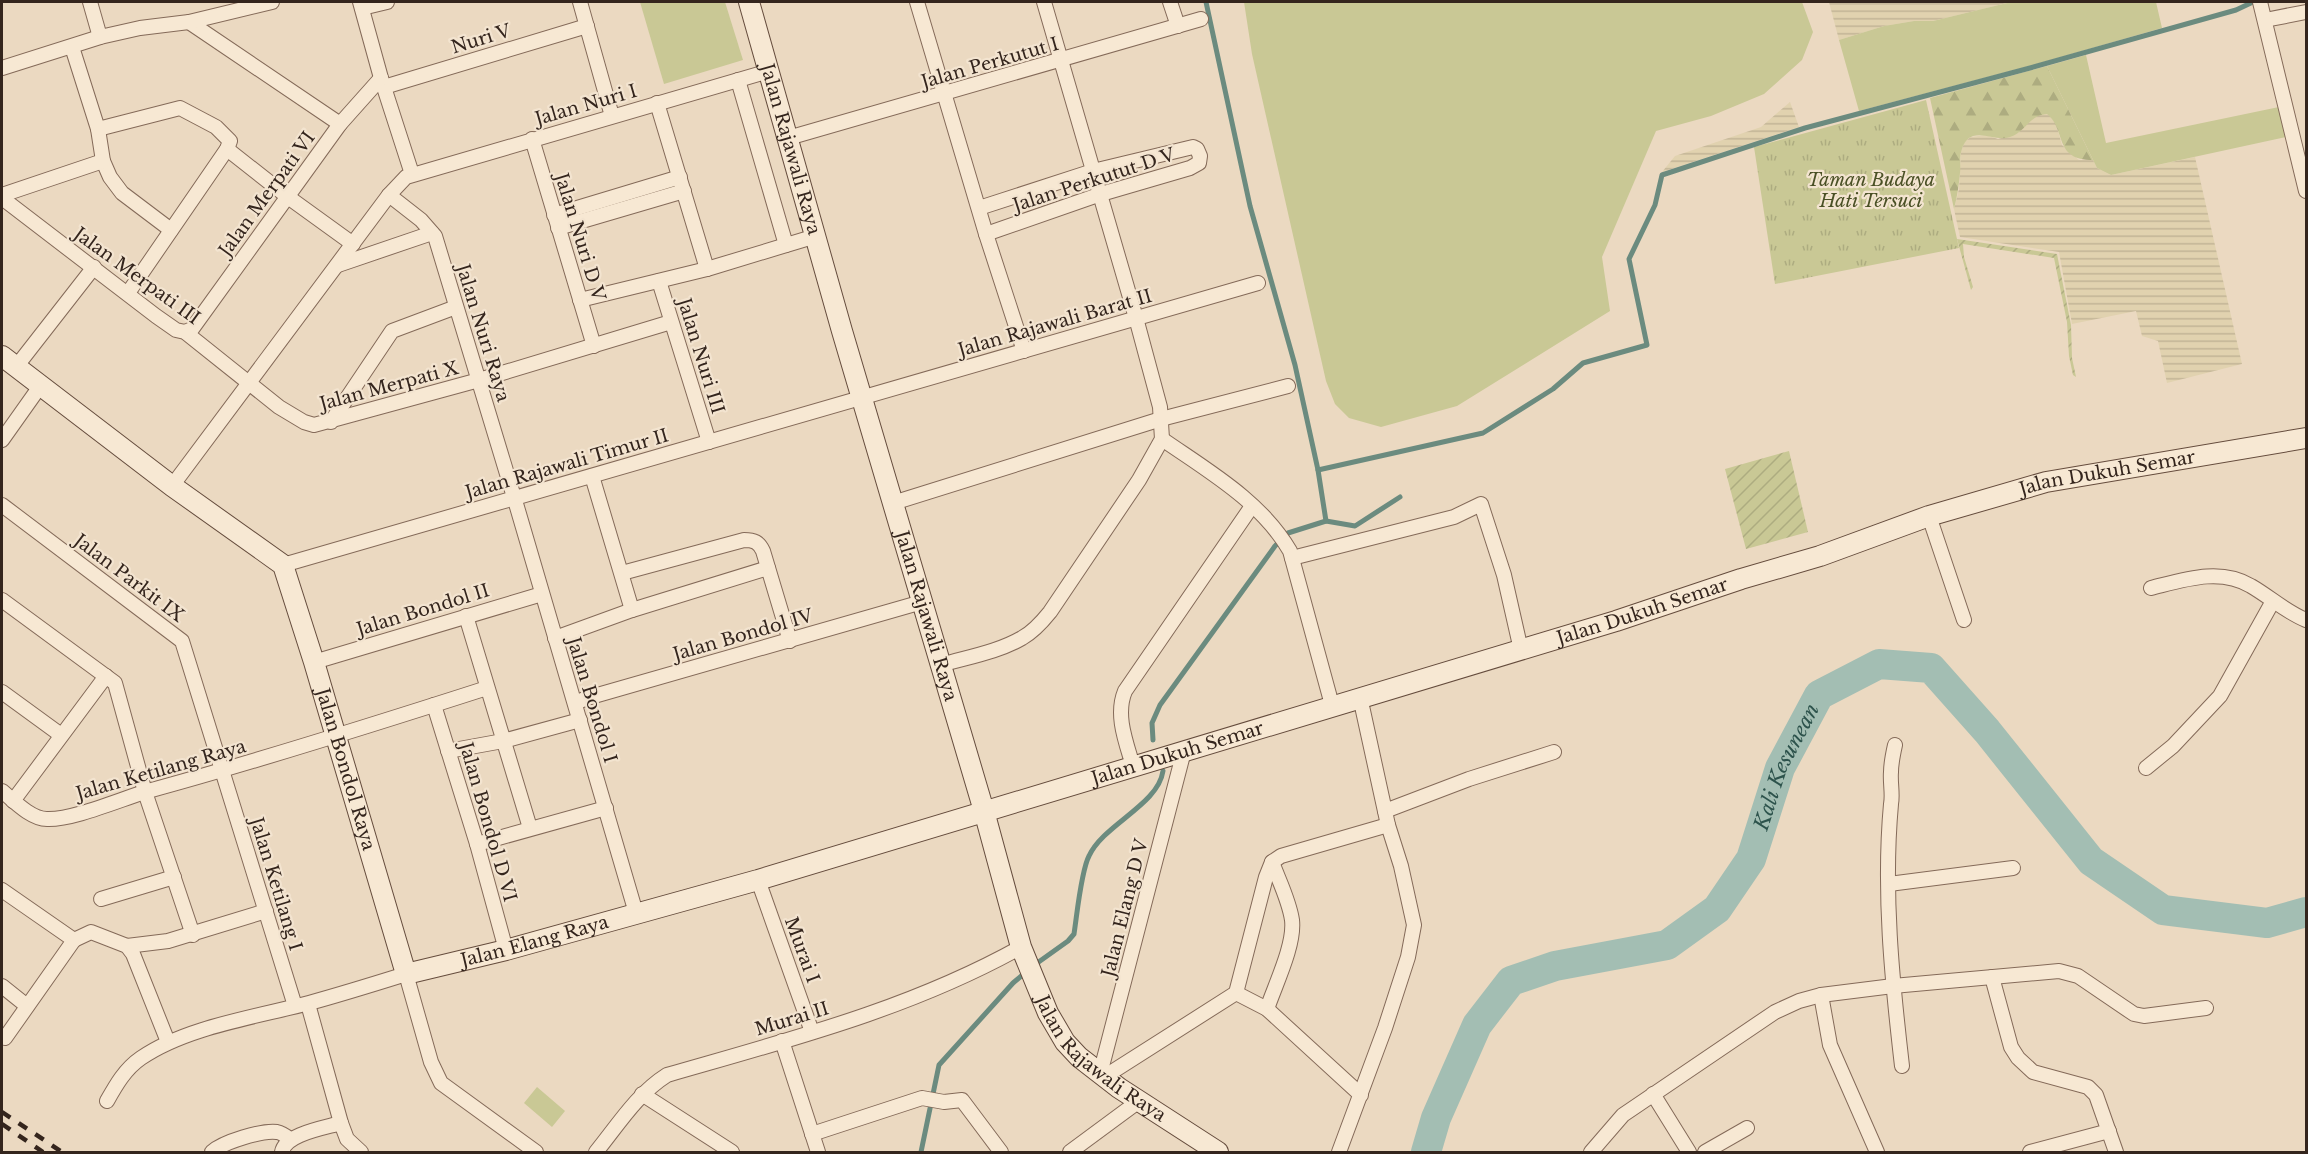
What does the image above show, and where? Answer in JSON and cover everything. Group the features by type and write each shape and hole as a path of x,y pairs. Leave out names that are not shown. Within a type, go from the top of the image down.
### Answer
{"street":[{"path":"90,2 100,37"},
{"path":"2,68 100,37 140,28 189,22 272,2"},
{"path":"172,486 389,195 406,177 412,174 382,83 361,5 387,2"},
{"path":"580,2 612,116"},
{"name":"Jalan Rajawali Raya","path":"749,2 1023,952 1048,1013 1065,1042 1079,1057 1102,1076 1218,1152"},
{"path":"916,2 1024,351"},
{"path":"941,665 1006,645 1023,638 1036,628 1050,612 1139,480 1162,439 1161,419 1136,318 1044,2"},
{"path":"1170,2 1178,26"},
{"path":"2260,2 2300,135 2307,191"},
{"path":"2265,20 2307,12"},
{"name":"Jalan Perkutut I","path":"788,138 945,95 1201,19"},
{"path":"189,22 340,124"},
{"name":"Nuri V","path":"382,83 587,26"},
{"path":"72,47 98,129 103,161 117,189 171,230"},
{"name":"Jalan Nuri I","path":"412,174 769,71"},
{"path":"738,80 786,245"},
{"name":"Jalan Merpati VI","path":"185,332 192,329 340,124 382,83"},
{"path":"657,103 707,269"},
{"path":"98,129 180,108 216,128 230,141 227,149 128,293"},
{"name":"Jalan Nuri D V","path":"532,139 594,346"},
{"name":"Jalan Perkutut D V","path":"986,234 1101,194 1190,168 1199,163 1200,156 1197,149 1193,147 1094,171"},
{"path":"227,149 288,198 353,244"},
{"path":"2,197 103,161"},
{"path":"979,208 1094,171"},
{"path":"556,221 682,184"},
{"name":"Jalan Nuri Raya","path":"389,195 421,220 432,233 514,498"},
{"name":"Jalan Merpati III","path":"2,197 176,330 185,332 250,384"},
{"path":"338,265 432,233"},
{"path":"580,300 707,269 816,236"},
{"path":"94,267 8,362 172,486 283,565"},
{"name":"Jalan Nuri III","path":"659,280 709,442"},
{"name":"Jalan Rajawali Barat II","path":"862,398 1258,283"},
{"path":"331,422 392,331 456,307"},
{"name":"Jalan Merpati X","path":"250,384 279,407 304,422 314,425 478,380 671,322"},
{"path":"2,440 40,385"},
{"path":"893,503 1161,419 1288,386"},
{"name":"Jalan Rajawali Timur II","path":"283,565 862,398"},
{"name":"Jalan Dukuh Semar","path":"984,811 1521,650 1820,556 1929,516 2046,483 2307,438"},
{"path":"1162,439 1228,484 1280,534 1291,554 1332,705"},
{"path":"592,476 632,610"},
{"name":"Jalan Bondol I","path":"514,498 636,913"},
{"path":"1291,554 1454,517 1481,504 1504,575 1521,650"},
{"name":"Jalan Parkit IX","path":"2,505 182,641 222,772"},
{"path":"1133,766 1119,703 1252,506"},
{"path":"1929,516 1964,620"},
{"path":"622,573 744,540 752,540 761,546 790,641"},
{"name":"Jalan Bondol Raya","path":"283,565 406,974"},
{"path":"555,638 632,610 768,568"},
{"path":"2151,588 2204,576 2225,577 2249,584 2307,620"},
{"name":"Jalan Bondol II","path":"314,662 542,594"},
{"path":"2146,768 2173,746 2220,696 2273,601"},
{"name":"Jalan Bondol IV","path":"575,703 922,602"},
{"path":"2,603 115,683 145,792 193,935"},
{"path":"466,616 530,828"},
{"path":"14,801 106,676"},
{"name":"Jalan Ketilang Raya","path":"2,791 34,815 45,819 55,819 222,772 487,688"},
{"path":"2,692 61,735"},
{"path":"1339,1152 1408,957 1414,925 1404,875 1386,818 1360,697"},
{"name":"Jalan Bondol D VI","path":"434,705 477,844 506,950"},
{"path":"448,751 503,741 580,720"},
{"path":"1895,745 1891,773 1892,805 1888,819 1889,884 1893,986 1902,1066"},
{"name":"Jalan Elang D V","path":"1102,1076 1184,752"},
{"path":"1102,1076 1236,993 1266,877 1272,862 1281,856 1386,818 1469,780 1554,752"},
{"name":"Jalan Ketilang I","path":"222,772 266,911 302,1005 341,1123 347,1138 361,1152"},
{"path":"477,844 606,808"},
{"name":"Jalan Elang Raya","path":"107,1101 123,1074 139,1059 168,1042 406,974 506,950 758,880 984,811"},
{"path":"1267,1010 1287,951 1292,922 1289,907 1272,862"},
{"path":"1889,884 2013,868"},
{"path":"101,899 174,877"},
{"name":"Murai I","path":"758,880 812,1032"},
{"path":"2,890 74,940"},
{"path":"5,1038 74,940 91,932 127,946 168,941 266,911"},
{"path":"127,946 133,954 168,1042"},
{"name":"Murai II","path":"596,1152 642,1094 667,1075 907,1002 998,960 1023,952"},
{"path":"1592,1152 1623,1114 1775,1012 1821,995 2059,971 2078,976 2134,1014 2144,1016 2206,1008"},
{"path":"406,974 438,1079 536,1152"},
{"path":"1992,977 2011,1047 2018,1058 2033,1072 2088,1087 2096,1095 2116,1152"},
{"path":"2,986 27,1006"},
{"path":"1236,993 1267,1010 1361,1095"},
{"path":"1821,995 1830,1045 1877,1152"},
{"path":"782,1041 818,1152"},
{"path":"642,1094 732,1152"},
{"path":"1653,1094 1689,1152"},
{"path":"812,1134 922,1098 944,1102 962,1100 1001,1152"},
{"path":"1070,1152 1139,1101"},
{"path":"282,1152 283,1145 290,1139 341,1123"},
{"path":"1705,1152 1747,1128"},
{"path":"2030,1152 2109,1131"},
{"path":"212,1152 234,1141 274,1132 281,1133 290,1139"}],"shaded area":[{"path":"1829,2 2011,2 1933,21 1914,21 1884,26 1839,40"},
{"path":"1790,102 1799,127 1662,172 1675,156 1761,127"},
{"path":"2039,114 2048,114 2055,120 2062,145 2079,160 2093,160 2097,168 2111,175 2195,157 2242,364 2167,383 2158,341 2142,336 2136,311 2072,324 2059,252 1960,237 1954,209 1959,189 1961,151 1965,141 1971,137 1986,135 1998,139 2018,133 2029,120"}],"green space":[{"path":"640,2 725,2 743,60 664,84"},
{"path":"1244,2 1802,2 1813,32 1802,60 1764,94 1711,116 1656,131 1602,257 1610,311 1457,406 1381,427 1349,418 1335,404 1326,381 1252,54"},
{"path":"2011,2 2156,2 2162,28 1859,111 1839,40 1884,26 1914,21 1933,21"},
{"path":"2086,55 2106,143 2279,107 2286,137 2111,175 2097,168 2047,66"},
{"path":"2047,66 2093,160 2080,159 2066,150 2057,128 2047,114 2036,117 2010,137 1973,136 1966,141 1961,152 1954,209 1930,98"},
{"name":"Taman Budaya Hati Tersuci","path":"1926,100 1959,248 1775,284 1754,147"},
{"path":"1957,239 2057,254 2071,325 2072,358 2076,377 2073,375 2069,356 2067,322 2054,258 1963,244 1964,257 1973,287 1971,290"},
{"path":"1789,451 1808,532 1746,549 1725,469"},
{"path":"537,1087 565,1111 552,1127 524,1103"}],"waterway":[{"path":"1153,740 1152,723 1160,705 1275,546 1288,533 1326,521 1318,470 1295,365 1250,206 1206,2"},
{"path":"1318,470 1483,433 1553,389 1583,363 1647,345 1629,259 1655,205 1662,175 1805,128 2030,68 2236,10 2253,2"},
{"path":"1326,521 1355,526 1400,497"},
{"name":"Kali Kesunean","path":"1426,1152 1436,1118 1477,1025 1511,981 1555,966 1667,945 1717,909 1751,859 1780,768 1819,695 1879,664 1931,668 1987,731 2091,861 2163,910 2267,923 2306,912"},
{"path":"1033,966 1068,941 1074,934 1082,882 1089,856 1106,834 1151,794 1159,783 1163,771"},
{"path":"921,1152 939,1065 1013,983 1026,972"}],"railway":[{"path":"2,1112 62,1152"},
{"path":"2,1124 43,1152"}]}
